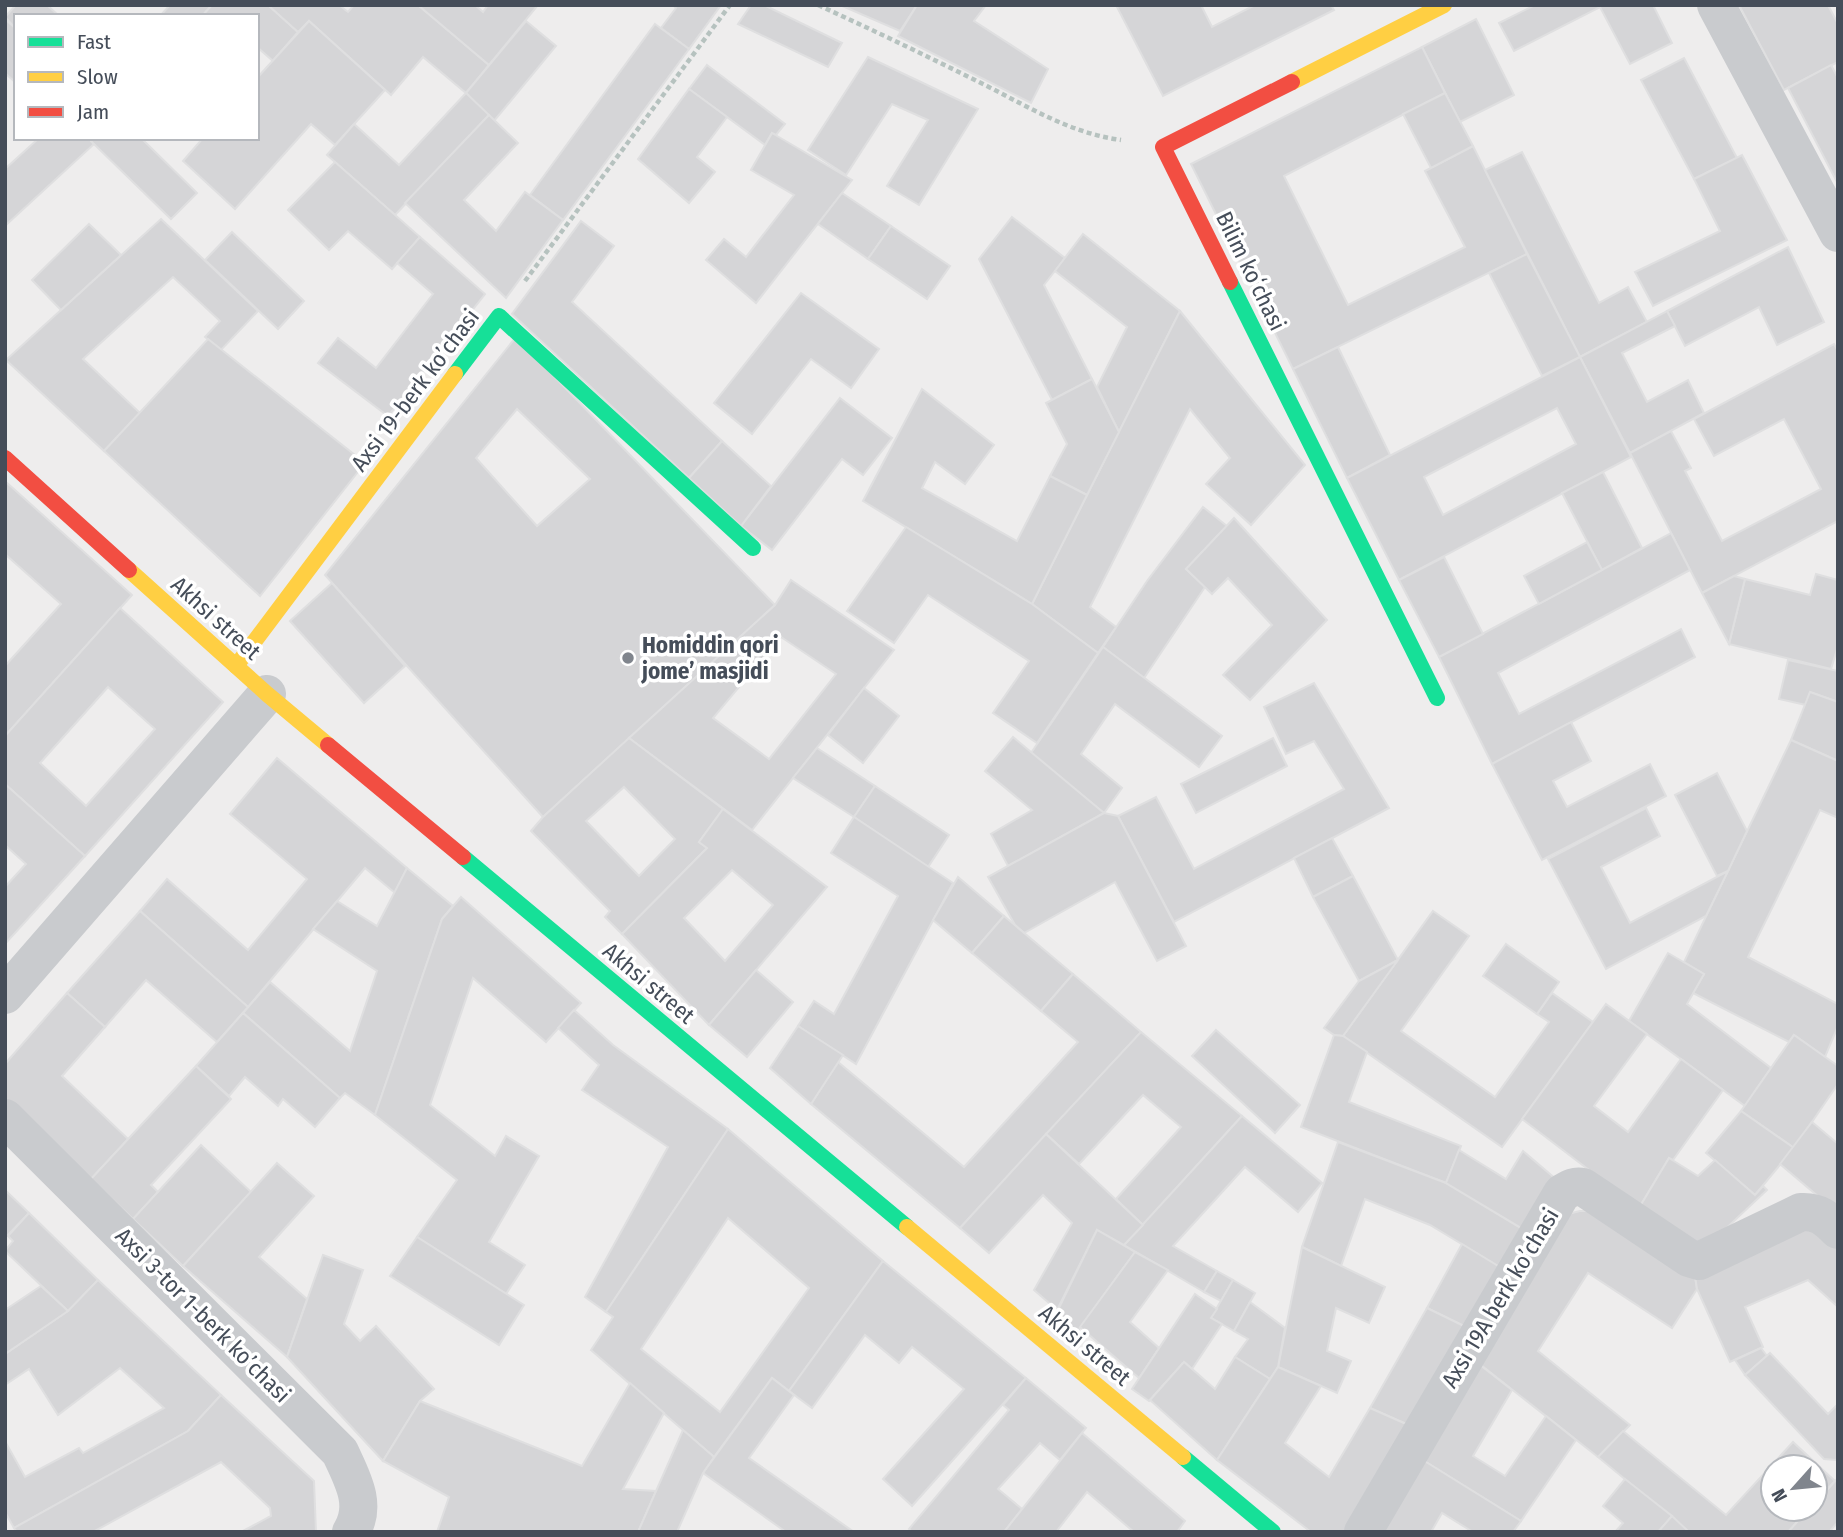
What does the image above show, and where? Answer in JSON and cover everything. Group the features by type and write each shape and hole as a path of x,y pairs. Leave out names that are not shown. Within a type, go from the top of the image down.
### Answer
{"street":[{"path":"1163,147 1444,5"},
{"path":"1716,5 1838,233"},
{"name":"Bilim koʻchasi","path":"1163,147 1437,698"},
{"name":"Аxsi 19-berk koʼchasi","path":"236,666 499,316 753,548"},
{"name":"Akhsi street","path":"5,458 267,694 1272,1532"},
{"path":"5,995 267,694"},
{"name":"Аxsi 3-tor 1-berk koʼchasi","path":"5,1118 340,1452 359,1491 358,1521 351,1532"},
{"name":"Аxsi 19А berk koʼchasi","path":"1363,1532 1562,1193 1577,1186 1583,1187 1689,1258 1699,1261 1801,1212 1811,1211 1822,1215 1838,1230"}],"path":[{"path":"499,316 730,5"},
{"path":"818,5 1052,120 1094,136 1163,147"}],"building":[{"path":"16,5 47,5 57,14 14,14 14,27 5,17"},
{"path":"170,5 212,5 204,14 162,14"},
{"path":"212,5 268,5 298,32 273,61 259,49 259,14 204,14"},
{"path":"268,5 339,5 348,12 354,5 418,5 489,65 466,93 423,57 391,95 309,21 298,32"},
{"path":"418,5 475,5 483,12 488,5 538,5 489,65"},
{"path":"673,5 721,5 689,49 661,28 676,8"},
{"path":"751,5 764,5 842,43 828,67 738,24"},
{"path":"840,5 917,5 900,31"},
{"path":"917,5 986,5 974,21 1048,69 1031,103 898,36"},
{"path":"1116,5 1201,5 1212,27 1255,5 1331,5 1334,10 1163,96"},
{"path":"1535,5 1653,5 1672,43 1630,64 1600,7 1514,51 1499,23"},
{"path":"1739,5 1828,5 1838,24 1838,62 1784,90"},
{"path":"5,19 14,27 14,81 5,73"},
{"path":"1476,19 1514,95 1460,122 1422,47"},
{"path":"309,21 385,90 335,145 311,124 235,209 183,161 201,140 259,140 259,76"},
{"path":"526,21 556,46 494,121 466,93"},
{"path":"655,24 689,49 563,220 530,195"},
{"path":"1422,47 1445,93 1284,176 1348,305 1465,247 1425,171 1473,146 1527,254 1293,369 1191,164"},
{"path":"868,57 978,109 919,205 887,186 928,120 892,104 846,175 808,150"},
{"path":"1684,58 1737,158 1694,179 1641,80"},
{"path":"707,65 785,124 776,135 772,133 765,145 689,89"},
{"path":"1831,65 1838,78 1838,184 1788,88"},
{"path":"689,89 727,117 697,157 715,172 689,203 638,159"},
{"path":"466,93 489,115 395,215 327,155 354,124 399,165"},
{"path":"1445,93 1473,146 1431,168 1403,114"},
{"path":"489,115 518,143 464,200 496,231 525,192 563,220 506,298 405,203"},
{"path":"772,133 852,180 756,303 706,260 724,239 746,257 794,195 751,170"},
{"path":"37,140 92,140 94,144 6,225 5,169"},
{"path":"143,140 197,193 171,219 91,141"},
{"path":"1522,152 1599,303 1628,287 1647,322 1580,357 1485,170"},
{"path":"1742,155 1787,240 1653,306 1635,272 1720,231 1694,179"},
{"path":"335,162 420,237 392,269 348,231 329,250 288,210"},
{"path":"842,193 891,226 868,259 818,224"},
{"path":"1012,217 1065,258 1044,285 1092,379 1052,400 979,259"},
{"path":"161,219 258,311 221,350 205,337 220,321 173,277 83,359 140,413 104,451 6,360"},
{"path":"581,221 614,246 572,302 722,441 689,478 512,314"},
{"path":"89,224 121,255 61,310 32,280"},
{"path":"891,226 950,266 927,299 868,259"},
{"path":"232,232 304,301 278,329 205,260"},
{"path":"1083,234 1180,311 1119,432 1097,387 1127,327 1055,271"},
{"path":"420,237 485,294 388,416 318,363 338,338 376,368 433,294 397,263"},
{"path":"1788,247 1824,322 1777,345 1759,307 1685,346 1667,311"},
{"path":"1527,254 1580,357 1542,376 1489,273"},
{"path":"801,293 879,349 851,388 811,359 752,434 714,403"},
{"path":"1180,311 1305,465 1251,525 1206,484 1230,458 1190,409 1090,607 1116,627 1098,653 1032,604"},
{"path":"1667,311 1675,326 1622,353 1647,402 1688,380 1704,413 1630,453 1580,357"},
{"path":"516,337 775,605 543,817 325,575","holes":["517,409 590,479 537,526 476,458"]},
{"path":"208,339 365,463 260,596 104,451"},
{"path":"1834,344 1838,351 1838,521 1702,593 1630,453 1671,431 1691,468 1685,471 1722,541 1821,489 1784,419 1714,456 1694,419"},
{"path":"1338,347 1390,455 1347,478 1293,369"},
{"path":"1580,357 1631,457 1399,580 1347,478","holes":["1557,408 1576,444 1443,515 1424,477"]},
{"path":"1092,379 1119,432 1087,495 1050,476 1067,444 1046,403"},
{"path":"922,389 994,445 965,484 935,462 922,488 1017,541 1050,476 1087,495 1032,604 863,501"},
{"path":"840,398 892,438 863,475 842,459 772,550 741,526"},
{"path":"722,441 771,486 741,526 689,478"},
{"path":"1603,472 1642,548 1602,570 1562,493"},
{"path":"6,482 132,595 5,736 5,666 61,604 5,554"},
{"path":"1203,507 1227,526 1186,569 1205,587 1144,678 1103,647 1147,581"},
{"path":"1234,518 1327,620 1250,700 1223,675 1272,625 1228,578 1212,594 1186,569"},
{"path":"906,527 1032,604 1098,653 1037,743 993,713 1029,661 928,595 894,643 847,611"},
{"path":"1671,533 1690,570 1498,673 1519,714 1681,629 1695,657 1492,764 1439,657"},
{"path":"1587,542 1602,570 1539,604 1524,576"},
{"path":"1444,557 1483,634 1439,657 1399,580"},
{"path":"1816,574 1838,580 1838,646 1831,669 1729,644 1745,579 1810,595"},
{"path":"1734,576 1745,579 1729,644 1702,593"},
{"path":"791,580 894,650 752,830 629,738 775,605","holes":["781,637 836,674 769,759 713,718"]},
{"path":"332,583 405,666 364,703 290,621"},
{"path":"120,608 223,702 85,856 5,784 5,736","holes":["108,687 155,729 86,806 40,763"]},
{"path":"1103,647 1222,736 1199,767 1115,704 1081,754 1122,788 1104,813 1031,753"},
{"path":"1788,660 1838,671 1838,702 1810,692 1806,705 1779,699"},
{"path":"1314,683 1389,808 1174,922 1118,816 1156,797 1194,869 1344,789 1314,741 1286,754 1264,707"},
{"path":"864,688 899,716 863,763 828,735"},
{"path":"1810,692 1838,702 1838,761 1791,740"},
{"path":"1571,722 1591,761 1553,781 1567,807 1650,764 1666,796 1542,860 1492,764"},
{"path":"1013,737 1104,813 1008,866 991,834 1032,810 985,771"},
{"path":"629,738 723,809 699,842 707,848 622,934 605,917 610,911 531,831","holes":["624,787 675,839 639,876 586,821"]},
{"path":"1273,738 1287,766 1196,813 1181,784"},
{"path":"1791,740 1838,761 1838,818 1820,810 1748,957 1838,1004 1838,1026 1825,1057 1794,1035 1789,1042 1693,993 1704,974 1684,962"},
{"path":"817,748 875,786 854,817 793,778"},
{"path":"277,758 407,868 395,893 365,868 248,1007 140,911 167,879 248,950 307,879 230,814"},
{"path":"1717,773 1747,831 1728,871 1717,876 1675,795"},
{"path":"5,784 85,856 5,944 5,887 26,864 5,845"},
{"path":"875,786 949,835 928,867 854,817"},
{"path":"1646,808 1660,836 1601,867 1630,923 1728,871 1706,916 1606,969 1548,859"},
{"path":"723,809 827,887 709,1025 622,934 707,848 699,842","holes":["732,870 773,905 725,961 684,918"]},
{"path":"1104,813 1118,816 1186,946 1157,961 1115,882 1024,933 1015,925 988,877"},
{"path":"854,817 953,883 856,1064 798,1026 814,1001 834,1014 898,896 831,853"},
{"path":"1332,838 1353,876 1313,897 1294,858"},
{"path":"407,868 453,906 442,919 375,1115 345,1093 340,1098 243,1013 270,982 350,1051 377,971 313,929 337,901 377,926"},
{"path":"1353,876 1398,960 1359,981 1313,897"},
{"path":"958,877 1004,916 972,953 933,920"},
{"path":"461,897 581,1003 546,1042 473,978 430,1105 495,1156 506,1136 539,1156 489,1242 525,1265 506,1294 417,1237 457,1180 375,1115 442,919"},
{"path":"140,911 248,1007 217,1042 146,980 105,1027 67,993"},
{"path":"1433,911 1469,936 1401,1031 1495,1097 1549,1022 1537,1014 1552,993 1593,1022 1502,1147 1343,1036"},
{"path":"1004,916 1073,974 1041,1011 972,953"},
{"path":"1506,944 1559,982 1537,1014 1483,976"},
{"path":"1668,953 1704,974 1687,1004 1771,1068 1745,1106 1629,1021"},
{"path":"1398,960 1343,1036 1334,1035 1324,1028 1359,981"},
{"path":"756,970 793,1002 747,1057 709,1025"},
{"path":"1073,974 1141,1032 960,1228 811,1104 838,1062 964,1167 1078,1042 1041,1011"},
{"path":"67,993 105,1027 62,1076 128,1139 91,1179 5,1098 5,1064"},
{"path":"1606,1004 1647,1034 1594,1106 1628,1132 1681,1059 1723,1090 1673,1160 1669,1158 1639,1208 1522,1119"},
{"path":"574,1010 613,1045 728,1129 606,1312 585,1297 668,1147 582,1090 599,1065 558,1028"},
{"path":"243,1013 340,1098 315,1127 283,1099 278,1106 245,1077 229,1096 196,1066"},
{"path":"798,1026 843,1055 811,1104 770,1068"},
{"path":"1216,1030 1300,1105 1275,1133 1192,1056"},
{"path":"1141,1032 1242,1116 1143,1225 1116,1199 1181,1127 1143,1095 1079,1164 1046,1134"},
{"path":"1334,1035 1343,1036 1367,1052 1349,1102 1461,1146 1446,1183 1301,1127"},
{"path":"1794,1035 1838,1066 1838,1084 1794,1148 1741,1111"},
{"path":"196,1066 231,1099 151,1185 158,1192 133,1219 91,1179"},
{"path":"1741,1111 1794,1148 1755,1195 1706,1153"},
{"path":"1242,1116 1322,1183 1298,1212 1245,1167 1173,1246 1217,1271 1204,1292 1124,1245"},
{"path":"1812,1122 1838,1144 1838,1213 1780,1164"},
{"path":"728,1129 883,1261 789,1391 772,1378 714,1457 591,1350 613,1317 606,1312","holes":["728,1218 809,1288 720,1412 641,1349"]},
{"path":"1046,1134 1143,1225 1124,1245 1097,1230 1057,1310 1034,1290 1072,1223 1043,1195 989,1253 960,1228"},
{"path":"1338,1142 1446,1183 1526,1231 1503,1269 1430,1225 1365,1199 1341,1266 1302,1247"},
{"path":"201,1145 251,1192 183,1266 133,1219"},
{"path":"1459,1150 1506,1179 1523,1151 1557,1180 1526,1231 1446,1183"},
{"path":"1669,1158 1698,1176 1715,1160 1755,1195 1763,1186 1767,1190 1704,1249 1639,1208"},
{"path":"277,1163 314,1196 259,1257 307,1299 287,1357 183,1266"},
{"path":"5,1190 29,1213 5,1238"},
{"path":"1592,1211 1695,1276 1697,1289 1672,1328 1588,1273 1538,1351 1630,1425 1598,1457 1472,1358 1568,1214"},
{"path":"29,1213 98,1280 68,1311 5,1251 13,1241 8,1236"},
{"path":"1808,1227 1838,1247 1838,1307 1808,1280 1745,1307 1763,1347 1730,1362 1697,1289 1695,1276"},
{"path":"1097,1230 1135,1252 1077,1332 1056,1314"},
{"path":"417,1237 524,1305 499,1345 390,1276"},
{"path":"1462,1244 1503,1269 1470,1329 1427,1308"},
{"path":"1302,1247 1385,1287 1369,1323 1336,1308 1327,1351 1351,1361 1337,1393 1278,1367"},
{"path":"1135,1252 1168,1270 1130,1322 1159,1348 1139,1378 1080,1327"},
{"path":"323,1255 363,1270 344,1324 360,1341 376,1326 434,1389 420,1401 383,1461 287,1357"},
{"path":"883,1261 1026,1378 912,1506 883,1479 964,1389 912,1347 899,1363 865,1335 812,1408 789,1391"},
{"path":"1217,1271 1233,1280 1221,1301 1204,1292"},
{"path":"98,1280 221,1395 188,1431 14,1528 5,1512 5,1441 25,1477 79,1448 83,1453 164,1408 120,1368 58,1415 29,1369 5,1385 5,1354 68,1311"},
{"path":"1233,1280 1255,1293 1234,1331 1211,1318"},
{"path":"41,1286 68,1311 5,1354 5,1310"},
{"path":"1195,1294 1217,1309 1211,1318 1222,1324 1192,1369 1184,1362 1149,1401 1132,1389"},
{"path":"1250,1302 1285,1328 1278,1367 1270,1379 1235,1357 1248,1339 1234,1331"},
{"path":"1427,1308 1470,1329 1413,1427 1370,1408"},
{"path":"1761,1348 1767,1356 1745,1375 1735,1360"},
{"path":"1770,1353 1828,1414 1838,1404 1836,1460 1829,1459 1829,1453 1818,1453 1745,1375"},
{"path":"1235,1357 1270,1379 1217,1460 1150,1400 1184,1362 1215,1389"},
{"path":"1475,1361 1512,1390 1473,1456 1505,1476 1546,1416 1576,1440 1521,1521 1418,1457"},
{"path":"1278,1367 1321,1386 1285,1443 1329,1477 1370,1408 1413,1427 1351,1532 1311,1532 1217,1460"},
{"path":"772,1378 794,1395 749,1458 854,1532 786,1532 703,1473"},
{"path":"1026,1378 1086,1428 1060,1460 1040,1443 998,1489 1022,1509 1004,1532 912,1532 909,1529 1009,1410 1003,1405"},
{"path":"630,1383 664,1413 623,1489 656,1491 638,1532 437,1532 449,1497 383,1461 420,1401 582,1466"},
{"path":"221,1395 314,1481 316,1532 241,1532 271,1516 270,1508 221,1462 93,1532 17,1532 14,1528 188,1431"},
{"path":"683,1430 714,1457 703,1473 677,1532 638,1532"},
{"path":"1623,1431 1726,1515 1759,1479 1759,1523 1796,1523 1788,1532 1689,1532 1598,1457"},
{"path":"1082,1433 1185,1521 1177,1532 1134,1532 1087,1492 1056,1532 1004,1532"},
{"path":"1793,1442 1805,1453 1783,1453"},
{"path":"1418,1457 1521,1521 1513,1532 1473,1532 1442,1513 1431,1532 1374,1532"},
{"path":"1829,1475 1835,1481 1829,1488"},
{"path":"1838,1478 1838,1522 1829,1532 1788,1532 1796,1523 1829,1523 1829,1488"},
{"path":"1625,1479 1672,1516 1658,1532 1615,1532 1623,1523 1603,1506"},
{"path":"1672,1516 1689,1532 1658,1532"}],"traffic: fast":[{"path":"1230,282 1437,698"},
{"path":"455,374 499,316 753,548"},
{"path":"463,857 907,1227"},
{"path":"1183,1457 1273,1532"}],"traffic: slow":[{"path":"1292,82 1444,5"},
{"path":"236,666 455,374"},
{"path":"129,570 328,745"},
{"path":"907,1227 1183,1457"}],"traffic: jam":[{"path":"1230,282 1163,147 1292,82"},
{"path":"5,458 129,570"},
{"path":"328,745 463,857"}],"place":[{"name":"Homiddin qori jome’ masjidi","path":"628,658"}]}
